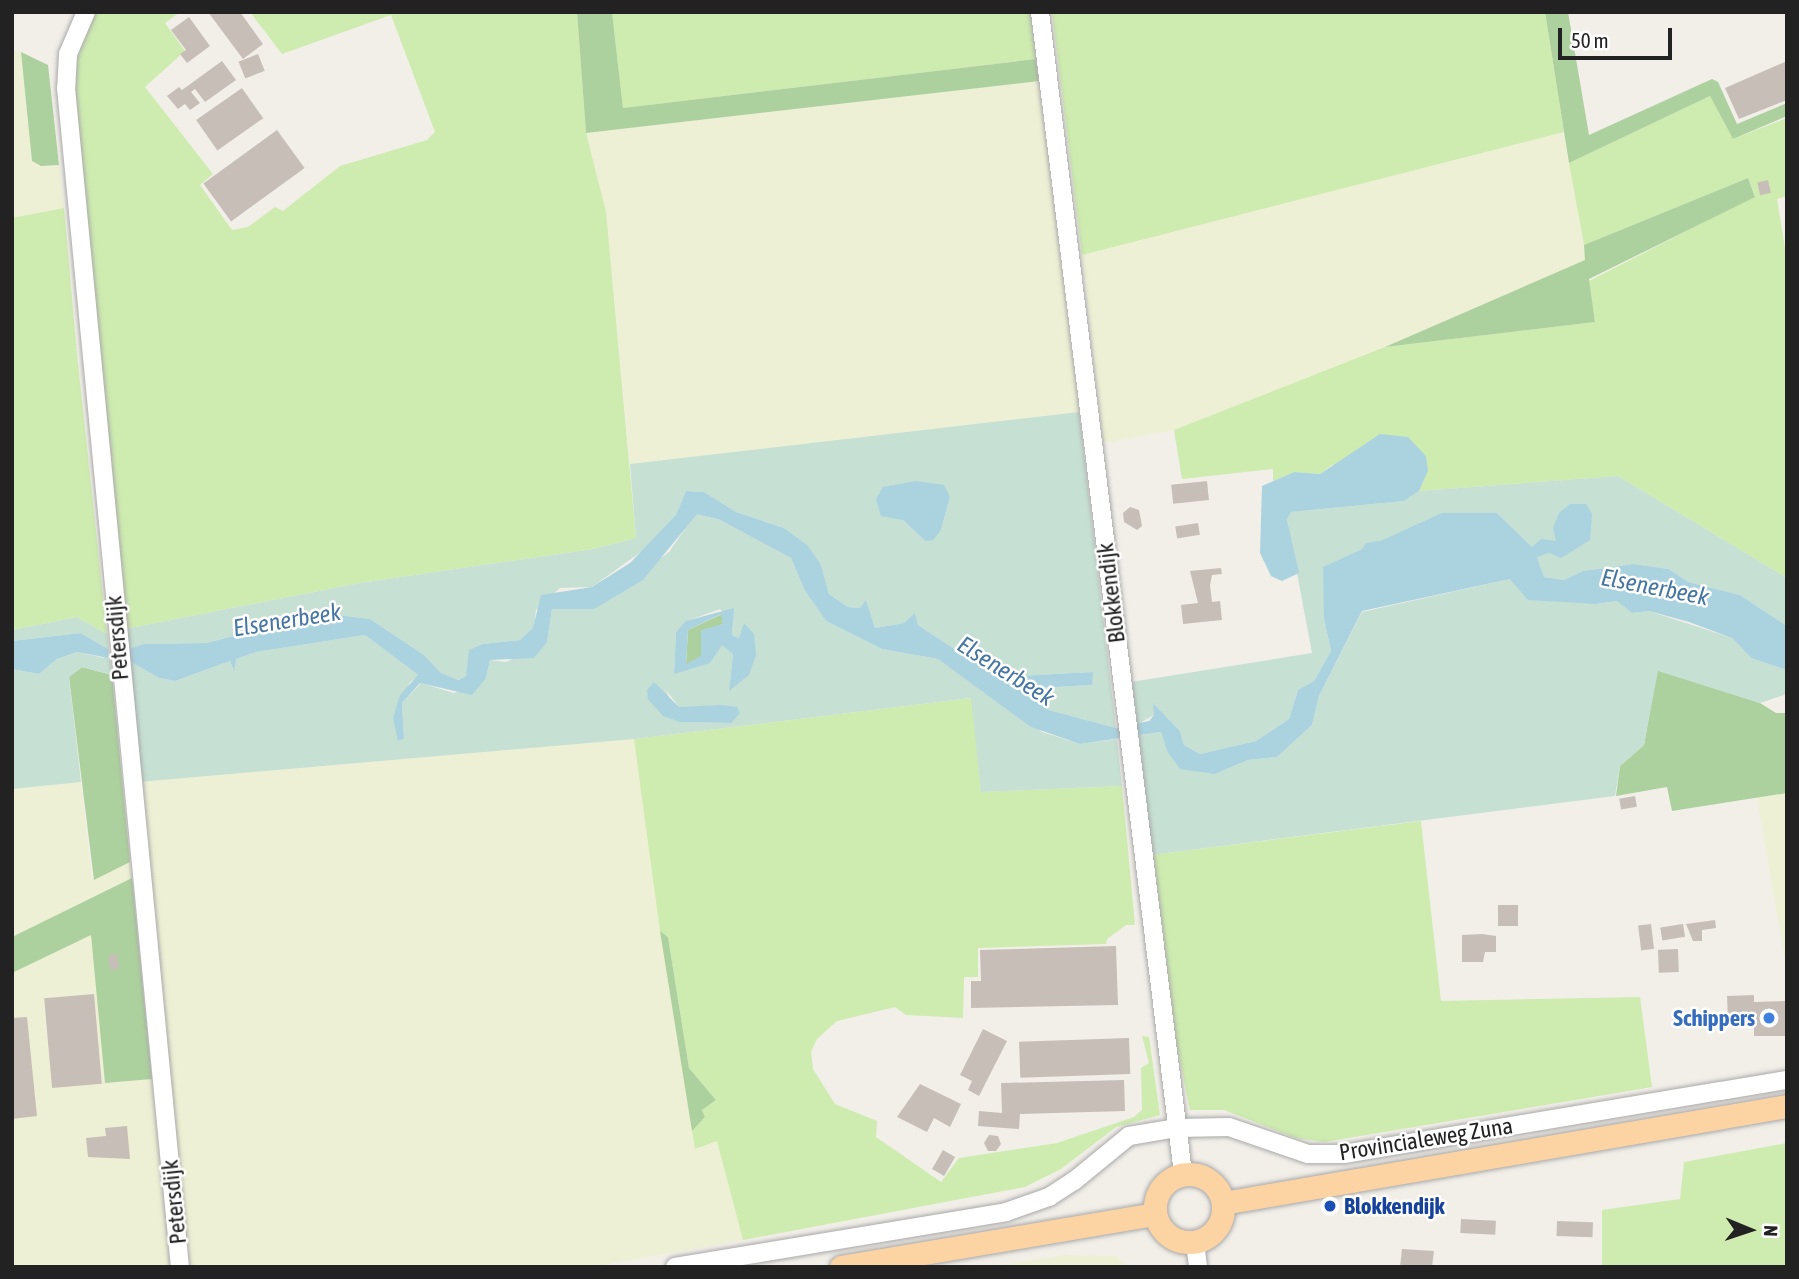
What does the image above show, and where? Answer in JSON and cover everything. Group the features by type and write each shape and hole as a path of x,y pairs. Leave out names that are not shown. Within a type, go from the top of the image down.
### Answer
{"main road":[{"name":"Provincialeweg Zuna","path":"1223,1203 1787,1106"},
{"path":"1183,1173 1207,1178 1223,1203 1219,1224 1208,1236 1195,1242 1171,1237 1154,1214 1162,1185 1183,1173"},
{"path":"841,1267 1154,1214"}],"street":[{"name":"Petersdijk","path":"86,12 68,54 66,88 180,1267"},
{"name":"Blokkendijk","path":"1040,12 1183,1173"},
{"name":"Provincialeweg Zuna","path":"675,1267 1006,1212 1074,1181 1129,1136 1177,1128 1229,1127 1308,1154 1345,1154 1787,1080"},
{"path":"1195,1242 1198,1267"}],"green space":[{"path":"92,12 180,12 165,23 185,51 145,87 213,174 200,185 232,230 248,227 275,207 283,211 340,166 427,140 435,132 391,15 282,54 250,12 577,12 586,133 606,212 636,538 593,549 360,583 125,629 72,75"},
{"path":"577,12 612,12 623,108 1036,59 1039,81 586,133"},
{"path":"612,12 1031,12 1036,59 623,108"},
{"path":"1052,12 1545,12 1564,132 1082,255"},
{"path":"1545,12 1568,12 1589,135 1712,79 1718,82 1737,124 1787,103 1787,116 1733,139 1710,96 1569,163"},
{"path":"12,49 21,52 32,161 40,166 59,165 64,208 12,218"},
{"path":"21,52 48,65 59,165 41,166 32,161"},
{"path":"1039,81 1079,412 630,464 606,212 586,133"},
{"path":"1710,96 1733,139 1787,118 1787,196 1777,199 1787,260 1787,578 1618,476 1419,491 1428,471 1332,465 1320,474 1294,472 1273,481 1273,469 1182,479 1174,430 1385,347 1595,322 1589,281 1755,196 1748,178 1584,245 1569,163"},
{"path":"1564,132 1586,260 1385,347 1174,430 1104,443 1082,255"},
{"path":"1748,178 1755,197 1589,279 1595,322 1385,347 1585,260 1584,245"},
{"path":"64,208 107,634 77,617 12,630 12,218"},
{"path":"1079,412 1116,728 1049,710 1019,689 1091,685 1092,672 997,677 918,625 915,614 904,623 875,628 866,601 860,608 848,607 829,594 821,565 784,528 736,512 704,492 686,491 676,515 641,557 649,546 592,587 560,588 536,610 534,628 520,640 483,644 470,661 466,676 457,680 441,673 424,655 370,619 338,615 299,619 205,643 143,644 127,650 125,629 360,583 593,549 636,538 630,464","holes":["916,481 950,497 941,530 925,541 903,520"]},
{"path":"1618,476 1787,578 1787,626 1740,595 1688,582 1669,569 1633,564 1583,571 1564,580 1544,577 1537,557 1588,531 1592,514 1557,541 1532,547 1497,513 1324,619 1331,651 1314,681 1298,690 1289,719 1256,741 1200,754 1184,745 1180,731 1154,704 1154,715 1136,725 1131,682 1312,653 1287,520 1291,512 1404,501 1419,491"},
{"path":"696,513 718,519 791,558 805,591 826,621 882,649 938,659 1042,732 1080,744 1117,739 1122,786 981,792 971,698 634,739 139,782 128,660 159,678 175,681 230,661 233,670 236,659 256,652 365,635 419,676 410,682 393,718 399,741 404,739 402,703 421,683 454,693 486,678 490,660 506,662 547,642 552,609 594,609 669,552","holes":["720,609 733,623 732,635 739,638 733,689 730,683 733,653 722,644 674,674 676,632 687,621","666,690 679,707 705,707 731,723 680,722"]},
{"path":"1510,579 1596,604 1618,601 1632,613 1649,611 1732,638 1751,658 1787,670 1787,694 1760,703 1658,671 1644,745 1620,766 1615,796 1151,855 1137,736 1161,732 1167,751 1215,774 1248,760 1277,757 1312,725 1319,696 1362,612"},
{"path":"722,614 723,624 702,631 702,656 686,665 688,630"},
{"path":"77,617 107,634 112,675 82,667 69,677 81,782 12,789 12,669 39,674 57,659 77,652 104,658 108,649 81,633 12,641 12,630"},
{"path":"82,667 112,675 130,862 94,880 69,677"},
{"path":"1657,670 1760,703 1776,713 1787,713 1787,793 1672,811 1667,787 1616,796 1620,766 1644,745"},
{"path":"972,698 981,792 1122,786 1135,925 1126,925 1107,939 1106,944 978,948 978,977 964,977 963,1018 906,1015 895,1007 837,1021 817,1039 811,1052 813,1069 835,1104 877,1121 876,1137 941,1182 959,1158 1057,1143 1134,1117 1142,1110 1141,1068 1149,1063 1142,1036 1149,1037 1160,1115 1116,1127 1061,1169 1025,1187 743,1240 717,1141 695,1149 692,1131 705,1117 702,1110 716,1100 689,1068 668,937 660,931 634,739"},
{"path":"634,739 695,1149 717,1141 743,1240 592,1267 190,1267 139,782"},
{"path":"81,782 92,879 130,862 132,878 12,937 12,789"},
{"path":"1787,793 1787,971 1757,798"},
{"path":"1421,821 1441,1001 1640,997 1652,1087 1324,1142 1296,1138 1224,1110 1190,1110 1169,1007 1151,855"},
{"path":"132,878 152,1079 105,1083 91,935 12,973 12,937"},
{"path":"660,931 668,937 689,1068 716,1100 702,1110 705,1117 692,1131"},
{"path":"92,934 105,1082 152,1079 170,1267 12,1267 12,973"},
{"path":"1787,1143 1787,1267 1602,1267 1602,1210 1680,1199 1684,1162"},
{"path":"1064,1255 1116,1256 1130,1267 987,1267"}],"water":[{"path":"1380,434 1408,437 1426,456 1428,471 1419,491 1404,501 1291,512 1287,520 1299,573 1282,581 1271,576 1260,553 1262,486 1294,472 1320,474"},
{"path":"916,481 944,485 950,497 941,530 933,540 925,541 903,520 881,516 876,499 883,487"},
{"path":"686,491 704,492 736,512 784,528 808,546 821,565 829,594 848,607 860,608 866,600 875,628 904,623 915,613 918,625 997,677 1093,672 1092,685 1020,689 1049,710 1116,728 1149,721 1154,715 1153,703 1180,731 1184,745 1200,754 1256,741 1289,719 1298,690 1314,681 1331,651 1324,619 1323,567 1442,513 1497,513 1532,547 1541,539 1556,541 1553,528 1559,513 1570,504 1586,504 1592,514 1590,540 1561,558 1549,553 1537,557 1544,577 1564,580 1583,571 1633,564 1669,569 1688,582 1740,595 1787,626 1787,670 1751,658 1732,638 1689,622 1649,611 1632,613 1617,601 1596,604 1528,600 1510,579 1362,611 1319,696 1312,725 1277,757 1248,760 1215,774 1180,769 1167,751 1161,732 1080,744 1031,727 938,659 882,649 826,621 805,591 791,558 718,519 697,514 643,580 594,609 552,609 547,642 534,658 490,660 486,678 472,695 420,683 402,703 404,739 398,741 393,718 400,695 418,675 365,635 256,652 236,659 234,672 230,661 175,681 159,678 126,659 126,650 143,644 206,643 299,619 338,615 370,619 424,655 441,673 458,680 466,676 469,650 483,644 520,640 533,628 541,595 592,587 630,563 676,515"},
{"path":"734,608 732,635 739,638 744,623 754,634 756,655 749,675 729,691 733,654 722,645 710,663 674,674 676,632 686,621","holes":["721,614 723,624 701,630 701,656 686,664 688,630"]},
{"path":"81,633 108,649 108,658 77,652 57,659 39,674 12,669 12,641"},
{"path":"654,682 679,707 722,705 737,707 740,713 731,723 680,722 663,716 648,699 647,690"}],"building":[{"path":"208,12 240,12 263,44 243,59"},
{"path":"189,17 210,46 187,63 180,54 186,50 171,30"},
{"path":"258,54 265,71 245,79 239,62"},
{"path":"222,61 236,80 205,102 195,89 191,92 200,103 190,110 185,104 178,109 167,96 179,87 182,90"},
{"path":"1787,61 1787,100 1739,119 1725,88"},
{"path":"242,88 263,118 217,150 196,120"},
{"path":"277,130 305,168 231,222 203,183"},
{"path":"1768,180 1771,193 1760,195 1757,182"},
{"path":"1207,481 1209,500 1173,504 1171,485"},
{"path":"1130,507 1139,510 1142,526 1137,530 1124,522 1123,513"},
{"path":"1198,523 1200,535 1177,538 1175,527"},
{"path":"1221,568 1222,574 1212,575 1210,585 1212,602 1220,601 1222,620 1183,624 1181,605 1198,603 1190,571"},
{"path":"1635,796 1637,807 1621,810 1619,799"},
{"path":"1498,905 1518,905 1518,926 1498,926"},
{"path":"1715,920 1716,928 1702,930 1702,941 1693,941 1686,924"},
{"path":"1651,924 1654,949 1641,950 1638,926"},
{"path":"1683,924 1685,937 1662,940 1660,928"},
{"path":"1462,935 1496,936 1496,952 1485,952 1483,962 1462,962"},
{"path":"1116,946 1118,1005 971,1008 971,981 981,981 980,950"},
{"path":"1678,949 1679,972 1659,973 1658,950"},
{"path":"117,954 119,969 110,970 108,955"},
{"path":"94,994 102,1084 52,1088 44,998"},
{"path":"1754,995 1754,1002 1787,1001 1787,1036 1754,1036 1754,1019 1728,1019 1727,996"},
{"path":"27,1017 37,1116 12,1119 12,1018"},
{"path":"983,1029 1007,1041 979,1096 968,1090 972,1081 960,1075"},
{"path":"1129,1038 1130,1074 1020,1078 1019,1042"},
{"path":"1124,1080 1125,1111 1020,1114 1019,1129 978,1126 979,1111 1002,1113 1001,1083"},
{"path":"920,1084 961,1104 950,1127 934,1118 927,1132 897,1117"},
{"path":"127,1126 130,1159 88,1157 86,1138 106,1136 105,1128"},
{"path":"989,1135 998,1136 1001,1144 996,1151 988,1151 984,1143"},
{"path":"943,1150 955,1157 944,1176 932,1169"},
{"path":"1461,1219 1496,1221 1495,1235 1460,1233"},
{"path":"1557,1221 1593,1222 1592,1237 1556,1236"},
{"path":"1402,1249 1434,1251 1432,1267 1400,1267"}],"waterway":[{"name":"Elsenerbeek","path":"1363,551 1367,545 1379,543"}],"place":[{"name":"Schippers","path":"1769,1018"},
{"name":"Blokkendijk","path":"1330,1206"}]}
